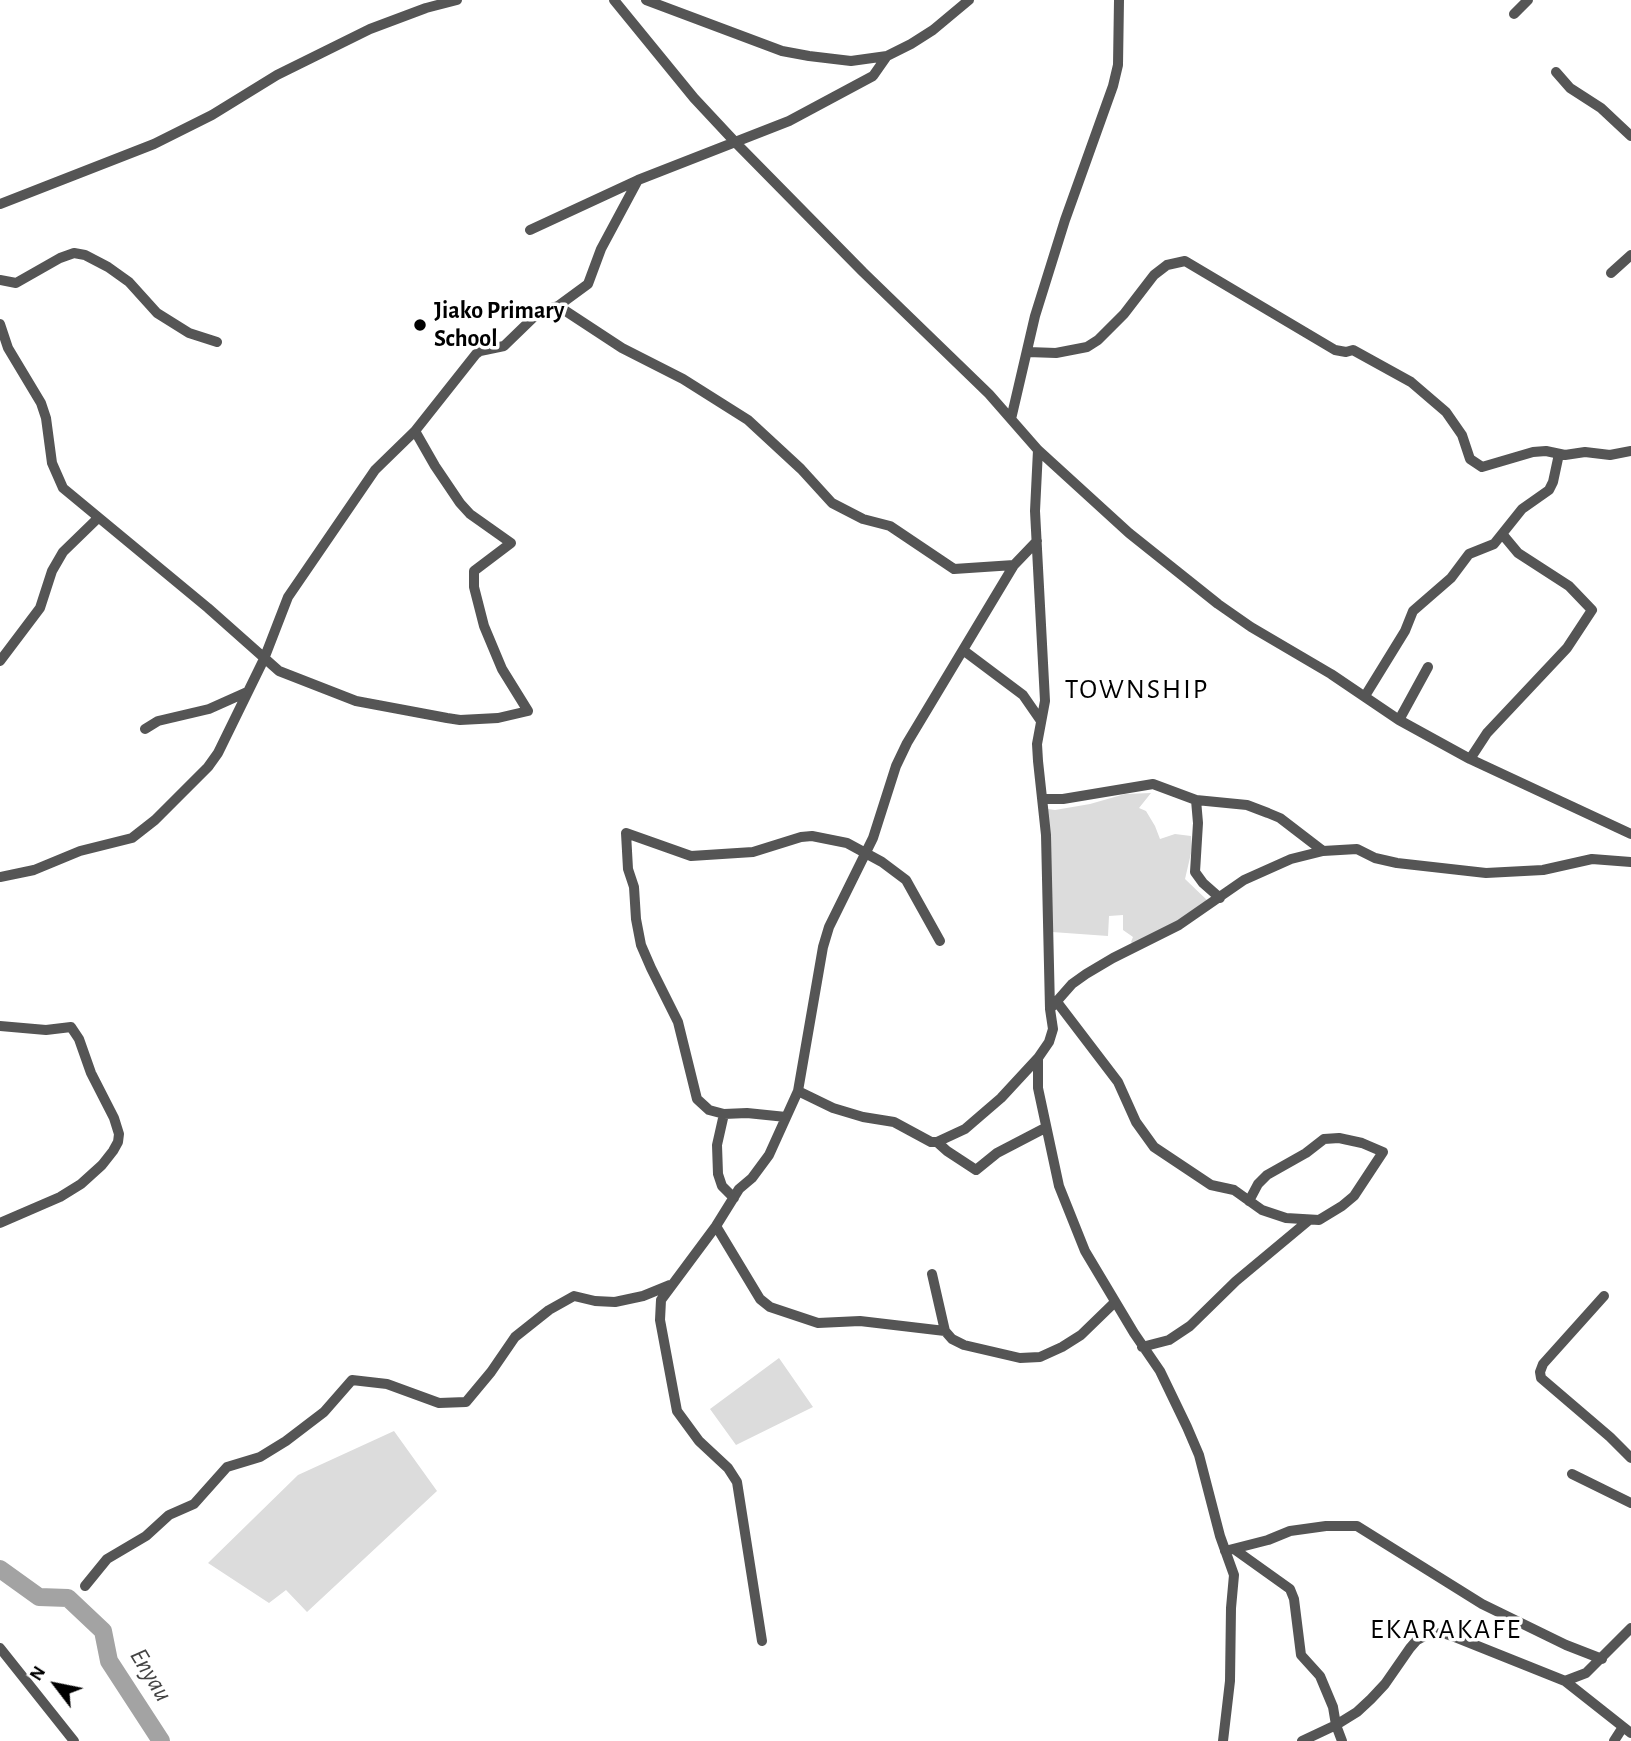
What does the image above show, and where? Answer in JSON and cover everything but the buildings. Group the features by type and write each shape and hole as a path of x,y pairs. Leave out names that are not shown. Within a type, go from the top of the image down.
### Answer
{"street":[{"path":"0,204 154,144 212,115 277,75 370,29 426,8 457,0"},
{"path":"614,0 694,98 736,143 863,272 941,345 1038,450 1129,533 1251,627 1365,696 1399,720 1470,759 1631,834"},
{"path":"646,0 782,51 851,61 887,56 933,30 970,0"},
{"path":"1011,419 1035,316 1115,75 1120,29 1119,0"},
{"path":"1514,14 1528,0"},
{"path":"530,230 638,180 789,121 863,82 879,70 887,56"},
{"path":"1556,72 1570,88 1601,108 1631,135"},
{"path":"0,877 34,870 80,851 124,842 141,833 213,761 264,659 288,597 375,470 415,431 476,354 504,346 542,310 558,306 588,284 601,248 638,180"},
{"path":"0,280 16,284 60,258 74,253 85,255 129,282 157,313 189,333 217,342"},
{"path":"1611,273 1631,255"},
{"path":"1028,352 1056,353 1087,347 1124,314 1154,275 1167,265 1185,261 1335,350 1346,352 1353,349 1411,382 1441,407 1456,425 1468,456 1476,464 1487,467 1533,452 1611,455 1631,451"},
{"path":"558,306 622,348 683,379 748,420 801,468 832,503 863,519 890,526 954,569 1014,565"},
{"path":"0,324 8,348 41,403 46,418 52,463 67,492 284,674 356,701 460,720 498,718 528,712 511,685 488,637 474,587 474,571 511,543 470,514 460,503 415,431"},
{"path":"797,1091 833,1108 894,1122 931,1142 937,1142 965,1129 1001,1098 1038,1058 1051,1036 1054,1005 1046,835 1037,744 1045,701 1035,511 1038,450"},
{"path":"1365,696 1405,631 1413,611 1451,578 1469,554 1489,547 1503,535 1522,509 1549,490 1559,454"},
{"path":"0,661 40,608 52,571 63,552 98,518"},
{"path":"1470,759 1486,733 1567,648 1592,610 1569,586 1518,553 1503,535"},
{"path":"762,1641 737,1482 728,1468 677,1411 660,1320 661,1300 734,1198 769,1156 797,1091 822,947 829,927 873,838 896,766 907,743 1014,565 1037,541"},
{"path":"963,650 1023,695 1041,721"},
{"path":"1399,720 1428,667"},
{"path":"145,729 158,720 209,709 247,692"},
{"path":"1043,799 1063,799 1153,784 1196,800 1247,805 1268,813 1285,822 1323,851"},
{"path":"1196,800 1198,823 1195,872 1220,898"},
{"path":"786,1117 747,1113 724,1114 709,1110 697,1099 678,1022 641,944 634,887 628,869 626,833 691,856 753,852 812,836 847,843 866,852 906,880 940,941"},
{"path":"1054,1005 1072,984 1086,974 1179,925 1244,880 1291,859 1323,851 1357,849 1375,858 1396,863 1486,873 1543,870 1592,859 1631,862"},
{"path":"1054,1005 1118,1082 1136,1122 1154,1147 1211,1185 1234,1189 1249,1200 1275,1216 1319,1220 1354,1196 1383,1152 1362,1143 1339,1138 1324,1139 1306,1153 1267,1175 1249,1200"},
{"path":"0,1026 46,1030 71,1027 79,1039 91,1073 114,1118 119,1134 113,1151 81,1184 60,1197 0,1223"},
{"path":"1038,1058 1038,1088 1045,1128 1068,1211 1085,1251 1142,1347 1160,1371 1199,1455 1230,1550 1234,1591 1231,1608 1230,1681 1223,1741"},
{"path":"724,1114 717,1144 718,1174 722,1186 734,1198"},
{"path":"937,1142 976,1170 997,1153 1045,1128"},
{"path":"1142,1347 1169,1340 1190,1326 1236,1281 1308,1221"},
{"path":"716,1226 760,1299 769,1307 818,1323 860,1321 945,1331"},
{"path":"932,1274 945,1331 953,1339 964,1345 1020,1358 1035,1358 1054,1351 1082,1335 1115,1302"},
{"path":"85,1586 107,1559 146,1536 169,1515 194,1504 227,1467 260,1457 324,1412 352,1380 387,1384 439,1403 466,1402 515,1337 566,1300 574,1296 615,1302 643,1296 671,1285"},
{"path":"1604,1296 1543,1364 1541,1378 1631,1458"},
{"path":"1572,1474 1631,1503"},
{"path":"1230,1550 1290,1531 1357,1525 1482,1604 1566,1645 1602,1659"},
{"path":"1230,1550 1290,1590 1293,1595 1301,1655 1320,1676 1333,1707 1342,1741"},
{"path":"1565,1681 1581,1677 1631,1628"},
{"path":"1302,1741 1357,1712 1385,1684 1417,1640 1428,1634 1443,1633 1565,1681 1627,1730 1614,1741"},
{"path":"0,1648 74,1741"}],"shaded area":[{"path":"1151,793 1139,808 1146,811 1160,839 1175,834 1191,836 1192,849 1185,879 1209,902 1136,949 1131,942 1133,937 1123,930 1123,915 1109,916 1108,936 1052,932 1048,809 1090,804 1125,794"},
{"path":"779,1358 813,1407 736,1445 710,1409"},
{"path":"394,1431 437,1491 307,1612 286,1590 269,1603 208,1563 298,1475"}],"waterway":[{"name":"Enyau","path":"0,1569 39,1597 68,1598 103,1631 109,1661 161,1741"}],"place":[{"name":"Jiako Primary School","path":"420,325"}],"district":[{"name":"TOWNSHIP","path":"1137,690"},
{"name":"EKARAKAFE","path":"1446,1630"}]}
